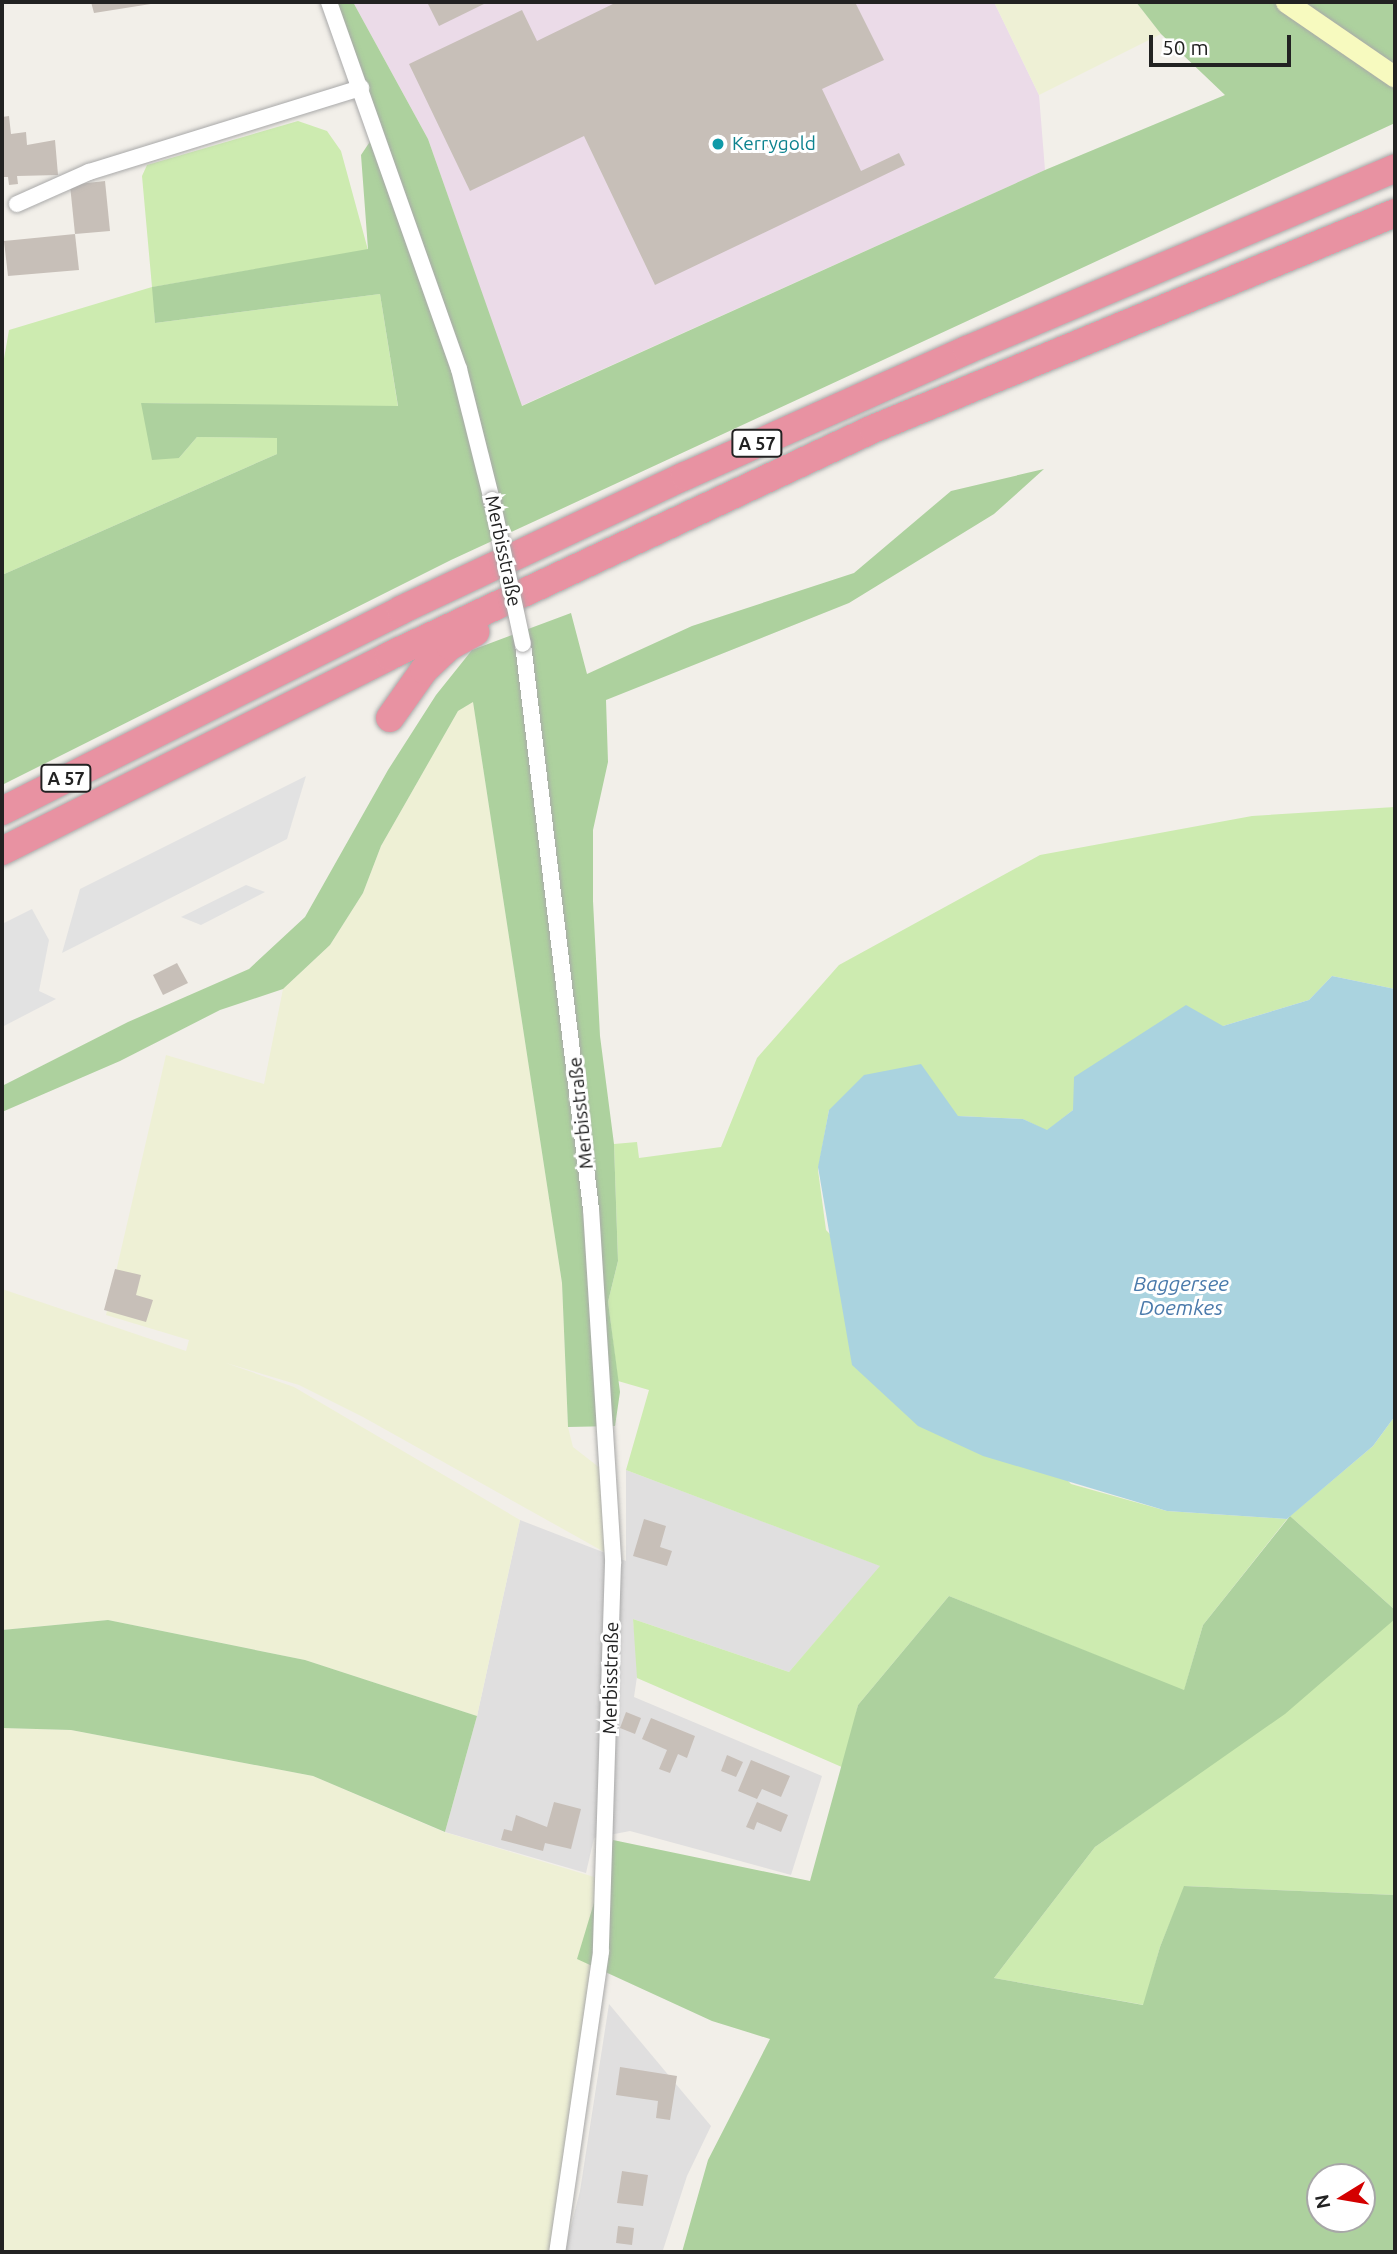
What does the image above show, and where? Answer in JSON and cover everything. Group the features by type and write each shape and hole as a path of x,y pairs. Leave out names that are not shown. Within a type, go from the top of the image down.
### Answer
{"highway":[{"name":"A 57","path":"2,811 401,610 685,476 992,339 1395,168"},
{"name":"A 57","path":"2,851 389,656 898,418 1395,213"},
{"path":"390,718 424,670 450,646 617,551"}],"street":[{"name":"Merbisstraße","path":"329,2 459,369 492,500 523,644 591,1209 612,1563 601,1952 558,2252"},
{"path":"1286,2 1395,77"},
{"path":"17,204 89,172 361,88"}],"shaded area":[{"path":"353,2 994,2 1039,95 1045,170 521,406 428,139"},
{"path":"306,776 287,839 62,953 80,889"},
{"path":"246,885 265,892 201,925 181,917"},
{"path":"32,909 49,940 39,991 56,999 2,1027 2,924"},
{"path":"626,1470 881,1566 789,1672 633,1619 638,1670 634,1697 822,1776 791,1875 630,1831 594,1838 586,1873 445,1832 477,1716 520,1520 626,1561"},
{"path":"609,2004 711,2126 687,2176 663,2250 565,2250 580,2191"}],"green space":[{"path":"333,2 353,2 428,139 522,406 1045,170 1225,95 1161,34 1136,2 1395,2 1395,123 451,560 2,785 2,575 277,454 277,438 197,437 179,458 152,460 141,403 398,406 380,294 155,323 152,287 368,249 361,155 381,125"},
{"path":"994,2 1136,2 1161,34 1039,95"},
{"path":"298,121 327,131 341,151 368,250 153,287 155,323 380,294 398,407 141,403 179,458 197,437 278,438 277,454 2,575 2,370 9,330 152,287 142,176 147,165"},
{"path":"1044,469 994,514 849,603 606,700 608,762 593,830 593,901 600,1036 614,1144 618,1261 608,1302 620,1392 615,1426 568,1427 562,1283 473,702 458,711 381,846 363,893 330,945 283,989 220,1010 120,1061 2,1112 2,1086 128,1022 249,969 305,917 388,770 436,695 472,650 571,613 587,674 692,626 854,573 951,491"},
{"path":"473,702 562,1283 568,1427 573,1447 600,1468 606,1553 363,1417 299,1385 226,1363 294,1387 520,1520 477,1716 305,1660 108,1620 2,1630 2,1289 186,1351 189,1340 106,1315 166,1055 264,1084 283,989 330,945 363,893 381,846 458,711"},
{"path":"1395,807 1395,989 1332,976 1309,1000 1223,1026 1073,1110 1047,1131 1023,1119 829,1110 818,1170 826,1230 1071,1484 1167,1511 1287,1519 1203,1625 1184,1691 949,1596 858,1705 844,1768 637,1678 633,1619 789,1672 880,1566 626,1470 649,1390 618,1381 608,1302 618,1261 614,1144 637,1142 639,1158 721,1147 757,1058 839,965 1040,855 1252,816"},
{"path":"1395,1416 1395,1610 1290,1516 1373,1446"},
{"path":"1290,1516 1395,1610 1395,1619 1285,1714 1095,1847 994,1978 1143,2005 1160,1947 1184,1886 1395,1895 1395,2252 682,2252 708,2160 770,2039 712,2021 577,1959 613,1840 810,1881 858,1705 949,1596 1184,1690 1203,1625"},
{"path":"1395,1618 1395,1895 1185,1886 1160,1947 1144,2005 994,1978 1095,1847 1177,1789"},
{"path":"108,1620 305,1660 477,1716 445,1832 313,1776 71,1730 2,1728 2,1630"},
{"path":"2,1728 71,1730 313,1776 444,1832 601,1879 557,2252 2,2252"}],"water":[{"name":"Baggersee Doemkes","path":"1332,976 1395,989 1395,1416 1373,1446 1287,1519 1167,1511 983,1456 918,1426 852,1365 818,1167 829,1110 864,1075 921,1064 958,1116 1023,1119 1047,1130 1073,1110 1074,1077 1186,1005 1223,1026 1309,1000"}],"building":[{"path":"91,2 157,2 157,3 94,13"},
{"path":"427,2 488,2 439,26"},
{"name":"Kerrygold","path":"617,2 855,2 884,60 822,89 861,171 899,153 905,165 655,285 584,136 470,191 409,64 522,10 537,41"},
{"path":"9,116 11,134 26,132 27,145 55,140 58,175 17,176 18,184 9,185 8,177 2,177 2,117"},
{"path":"105,181 110,231 75,234 70,185"},
{"path":"75,234 79,270 8,276 4,241"},
{"path":"177,963 188,983 163,995 153,975"},
{"path":"115,1269 141,1275 136,1295 153,1300 146,1322 104,1310"},
{"path":"644,1519 666,1526 660,1547 672,1551 667,1566 633,1556"},
{"path":"626,1712 641,1718 635,1734 620,1728"},
{"path":"651,1718 695,1736 687,1758 678,1754 670,1773 659,1769 667,1750 642,1739"},
{"path":"727,1755 743,1762 736,1777 721,1771"},
{"path":"751,1760 790,1776 781,1797 762,1789 757,1799 738,1791"},
{"path":"554,1802 581,1809 571,1849 545,1843 543,1851 501,1840 504,1829 512,1831 516,1815 547,1827"},
{"path":"757,1802 788,1815 781,1832 757,1822 754,1830 746,1827"},
{"path":"620,2067 677,2076 670,2120 656,2118 658,2101 616,2095"},
{"path":"622,2171 648,2175 643,2206 617,2203"},
{"path":"618,2226 634,2228 632,2245 616,2243"}],"place":[{"name":"Kerrygold","path":"718,144"}]}
